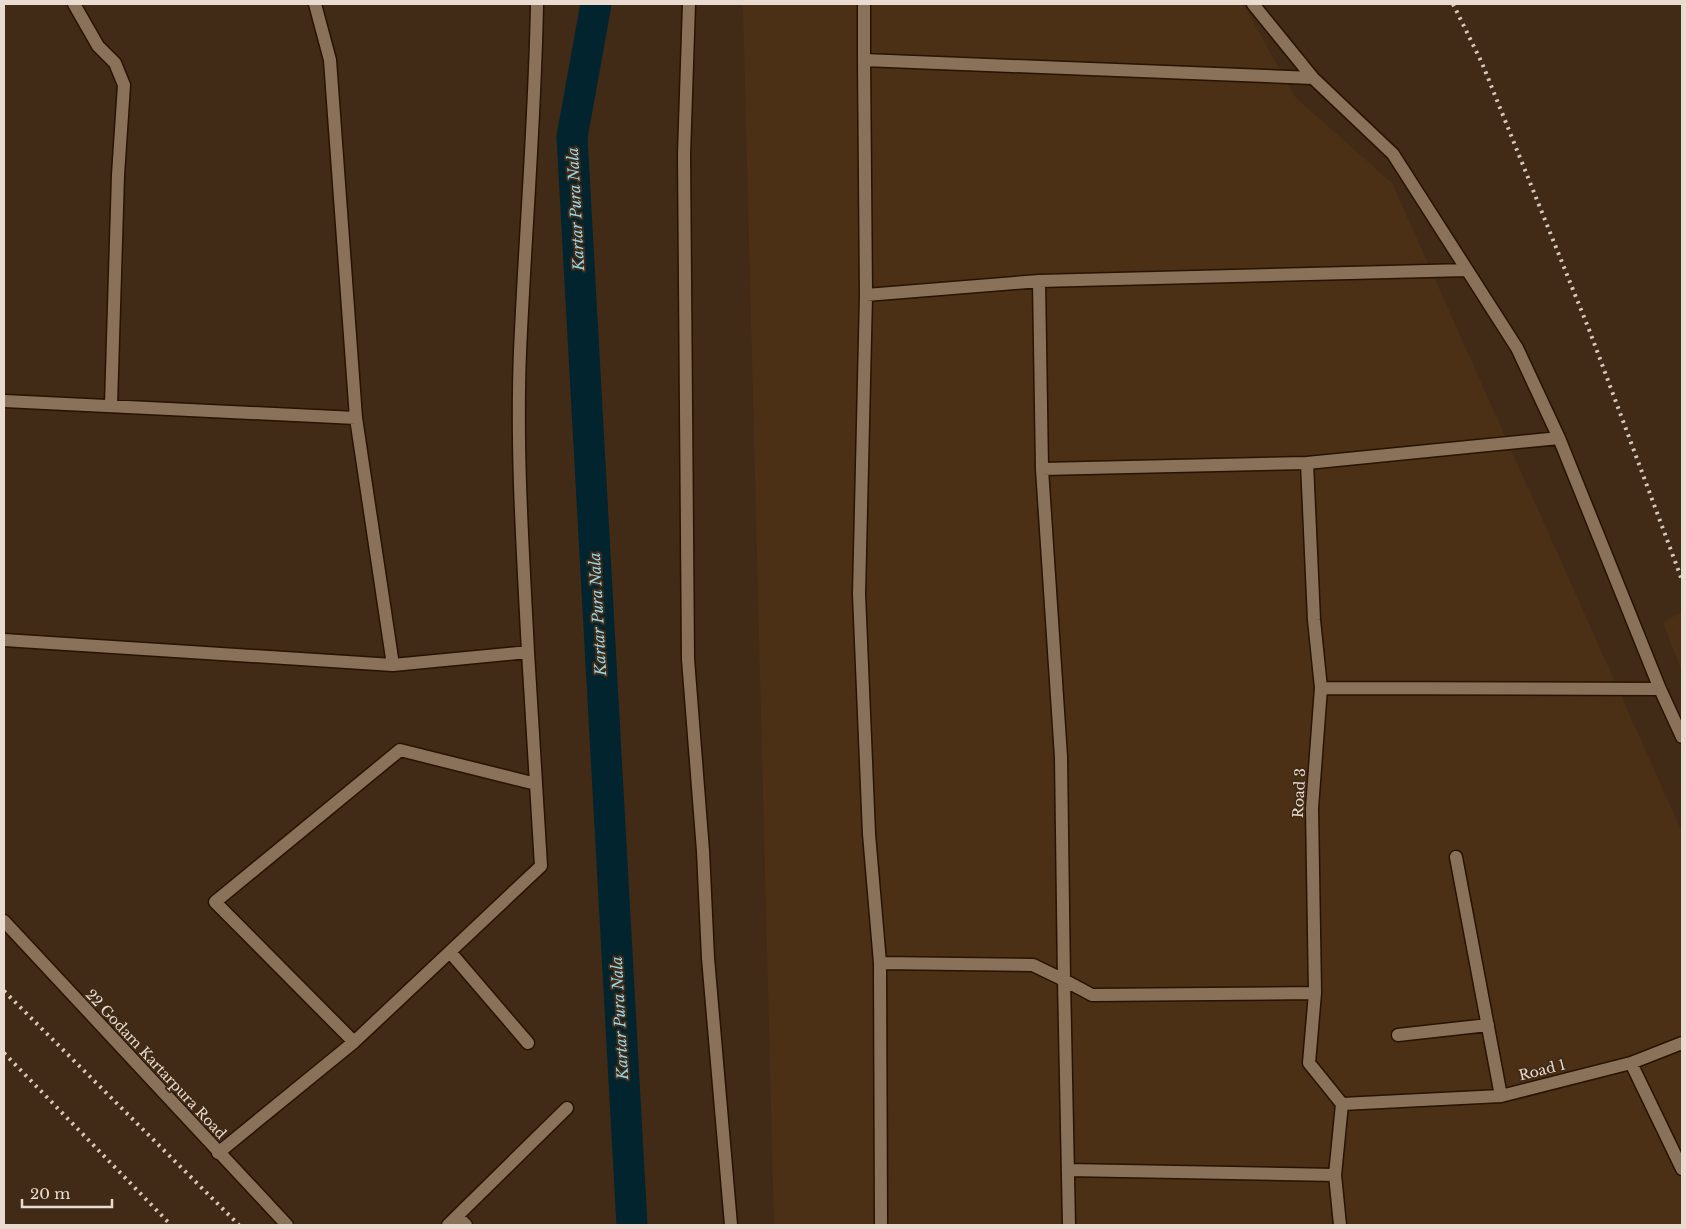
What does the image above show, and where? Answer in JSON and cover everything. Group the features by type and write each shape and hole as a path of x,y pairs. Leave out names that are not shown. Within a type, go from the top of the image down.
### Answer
{"street":[{"path":"74,4 98,46 115,63 124,85 118,175 111,405"},
{"path":"315,4 330,60 356,418 392,665"},
{"path":"218,1153 354,1042 541,866 518,460 520,353 536,80 537,4"},
{"path":"688,4 684,154 688,659 708,958 731,1225"},
{"path":"864,4 866,295 859,594 869,834 880,963 881,1225"},
{"path":"1253,4 1313,78 1392,154 1517,348 1559,438 1660,689 1682,736"},
{"path":"864,60 1313,78"},
{"path":"866,295 1040,281 1467,270"},
{"path":"1040,281 1042,469 1060,757 1069,1225"},
{"path":"4,401 356,418"},
{"path":"1042,469 1307,463 1559,438"},
{"name":"Road 3","path":"1307,463 1314,620 1321,688 1312,808 1315,993 1309,1063 1342,1104"},
{"path":"4,640 392,665 528,652"},
{"path":"1321,688 1660,689"},
{"path":"354,1042 215,902 400,750 536,784"},
{"path":"1456,857 1501,1096"},
{"name":"22 Godam Kartarpura Road","path":"4,921 287,1225"},
{"path":"450,952 528,1043"},
{"path":"880,963 1033,965 1092,995 1315,993"},
{"path":"1398,1035 1488,1025"},
{"name":"Road 1","path":"1342,1104 1501,1096 1631,1063 1682,1043"},
{"path":"1631,1063 1682,1169"},
{"path":"1340,1225 1335,1175 1342,1104"},
{"path":"448,1225 461,1220 566,1108"},
{"path":"1068,1170 1335,1175"}],"shaded area":[{"path":"743,4 1243,4 1295,97 1392,183 1682,832 1682,1225 774,1225"},
{"path":"1682,612 1682,672 1663,622"}],"waterway":[{"name":"Kartar Pura Nala","path":"596,4 572,137 632,1225"}],"railway":[{"path":"1453,4 1482,63 1590,332 1682,580"},
{"path":"4,991 239,1225"},
{"path":"4,1053 171,1225"}]}
